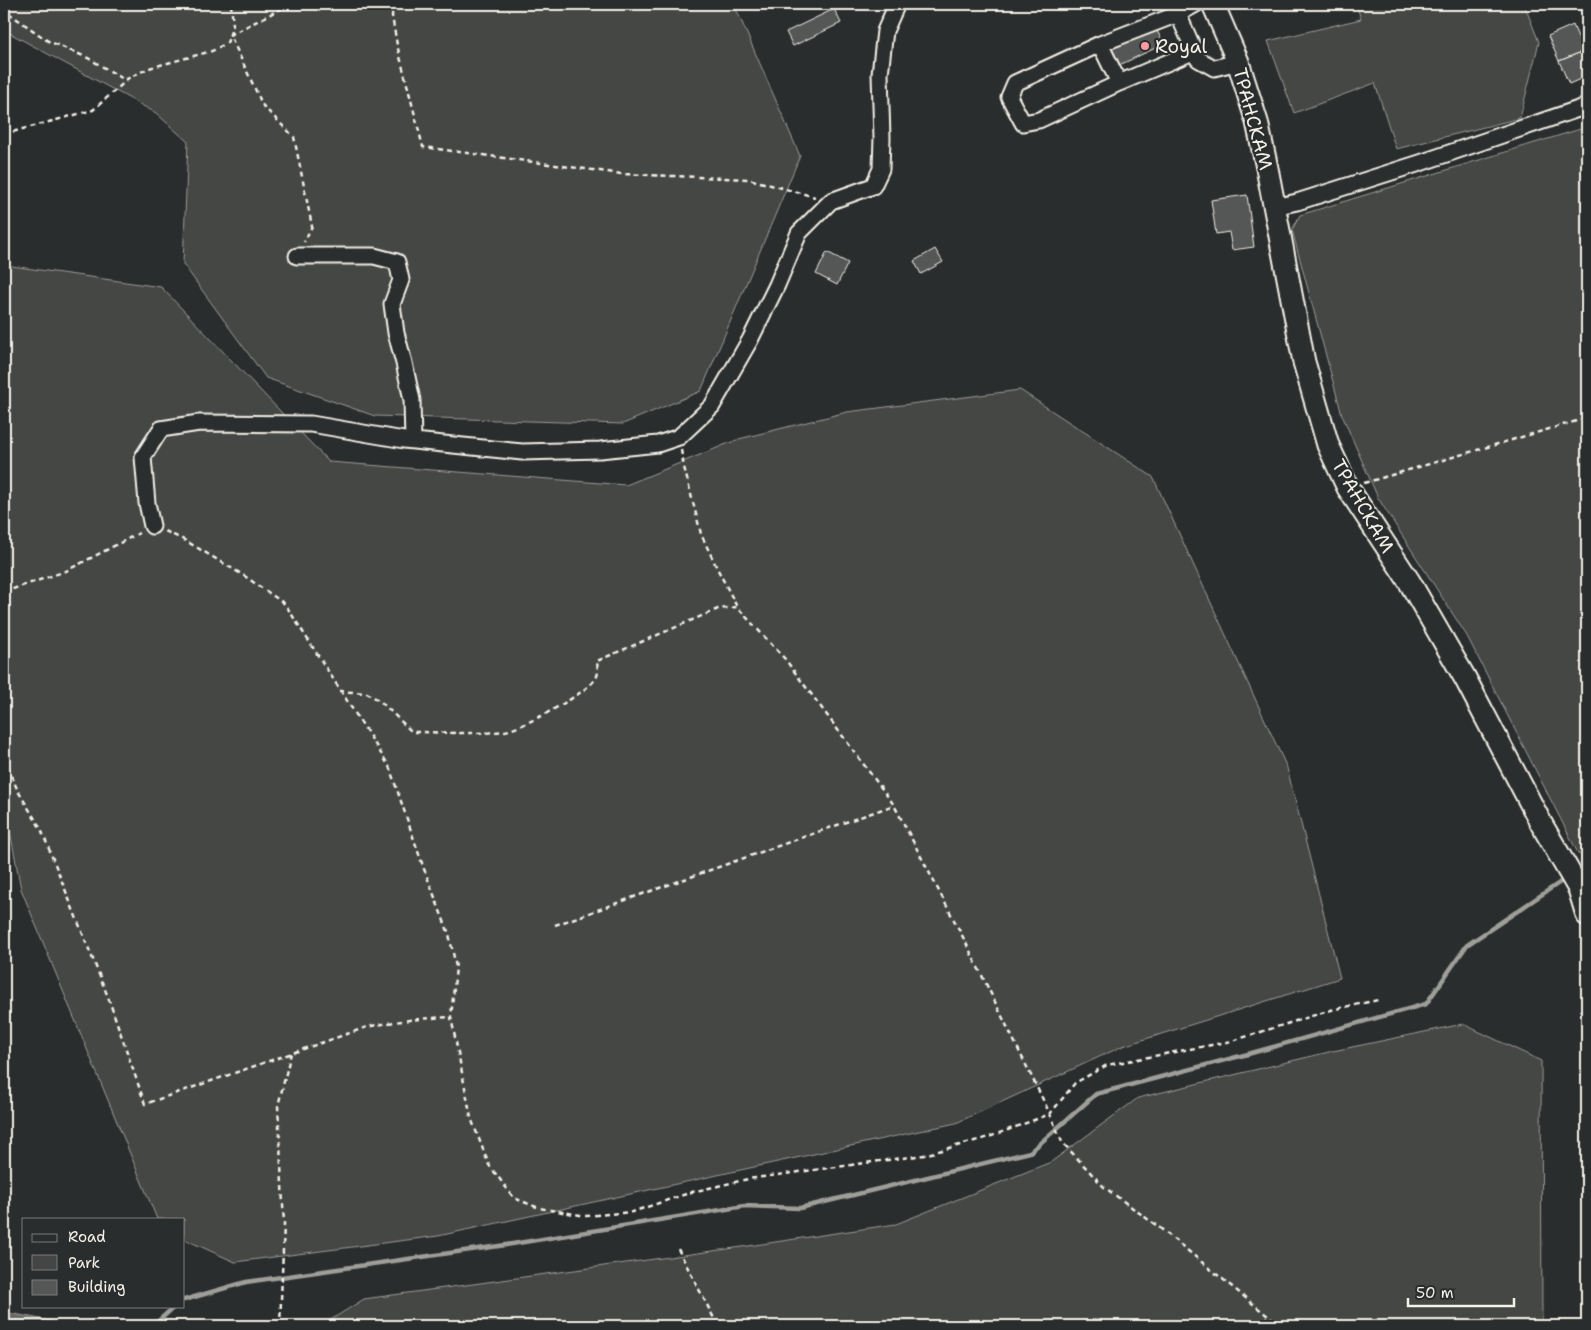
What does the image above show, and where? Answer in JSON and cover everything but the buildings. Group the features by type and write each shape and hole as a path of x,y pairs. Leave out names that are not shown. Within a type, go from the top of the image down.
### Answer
{"highway":[{"name":"ТРАНСКАМ","path":"1213,4 1238,62 1257,122 1306,370 1328,445 1348,488 1408,581 1465,678 1542,825 1583,883 1587,915"}],"street":[{"path":"152,526 147,503 144,457 161,429 199,423 311,424 413,441 522,452 600,450 658,444 679,437 712,406 754,332 799,233 831,201 873,186 881,169 880,74 886,32 897,4"},
{"path":"1195,51 1039,120 1023,123 1010,97 1014,83 1100,44 1178,14 1196,4"},
{"path":"1178,14 1198,59 1214,68 1238,62"},
{"path":"1100,44 1119,83"},
{"path":"1274,207 1297,202 1420,163 1587,106"},
{"path":"296,256 374,256 397,262 401,280 392,304 396,333 412,400 413,441"}],"path":[{"path":"6,4 10,14 48,41 88,58 124,80 149,68 212,51 227,43 233,25 230,4"},
{"path":"230,35 290,4"},
{"path":"393,4 392,16 397,44 422,147 622,174 749,179 831,201"},
{"path":"230,35 263,106 294,137 312,226 296,256"},
{"path":"4,132 12,132 93,110 130,78"},
{"path":"1348,488 1587,418"},
{"path":"679,437 684,467 701,534 738,607 785,659 894,805 966,943 1062,1142 1104,1187 1160,1228 1274,1321 1299,1326"},
{"path":"4,592 66,571 152,526 194,546 243,575 285,604 388,766 448,934 456,967 451,1017 471,1118 489,1164 514,1198 539,1208 586,1216 632,1212 692,1192 748,1179 924,1155 989,1137 1050,1114 1075,1083 1107,1065 1232,1041 1331,1010 1378,1000"},
{"path":"339,690 367,693 380,701 412,732 466,733 507,731 540,717 588,688 597,676 598,661 718,609 738,607"},
{"path":"4,759 18,791 41,829 108,997 144,1104 368,1027 398,1020 451,1017"},
{"path":"555,925 894,805"},
{"path":"280,1326 284,1224 278,1106 292,1053"},
{"path":"678,1249 718,1326"}],"green space":[{"path":"4,4 734,4 800,156 701,391 623,424 375,416 266,378 183,264 188,142 156,113 4,30"},
{"path":"1356,4 1524,4 1539,42 1520,118 1396,149 1375,83 1294,113 1268,41 1361,19"},
{"path":"1587,127 1587,849 1579,855 1467,636 1378,498 1342,415 1292,230 1300,215"},
{"path":"4,265 161,287 329,462 626,485 739,439 847,412 1020,390 1153,477 1287,768 1340,978 1123,1046 956,1123 438,1236 235,1262 185,1239 185,1218 157,1218 21,889 4,799"},
{"path":"1463,1024 1541,1061 1542,1326 321,1326 364,1299 896,1224 1051,1162 1138,1098 1333,1051"}],"shaded area":[{"path":"4,1312 51,1321 62,1326 4,1326"}],"waterway":[{"path":"1576,872 1587,864"},
{"path":"185,1300 246,1282 506,1245 745,1206 800,1208 1030,1152 1096,1094 1426,1004 1467,945 1565,879"},
{"path":"153,1326 173,1308"}],"place":[{"name":"Royal","path":"1145,46"}]}
